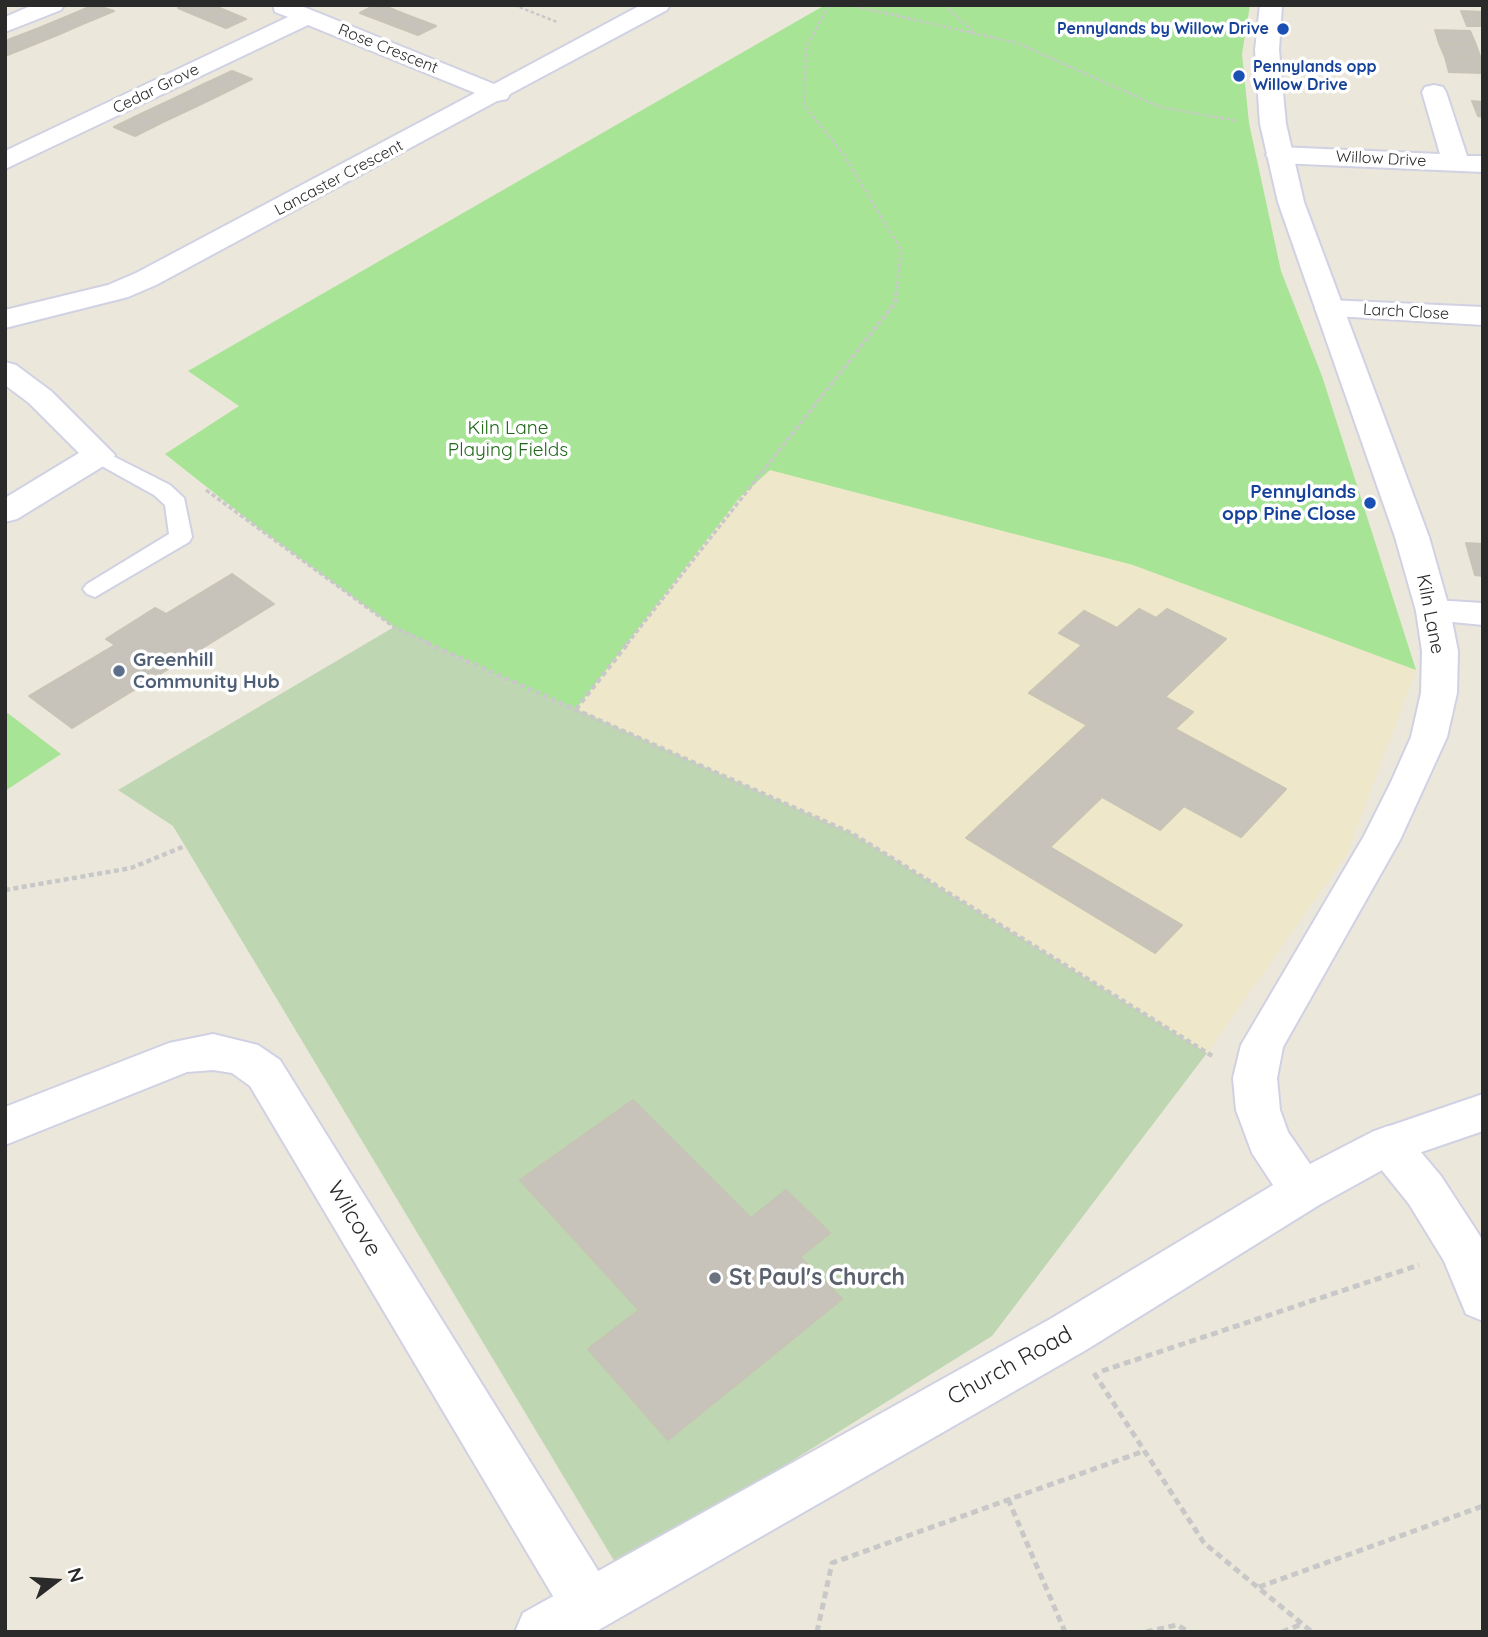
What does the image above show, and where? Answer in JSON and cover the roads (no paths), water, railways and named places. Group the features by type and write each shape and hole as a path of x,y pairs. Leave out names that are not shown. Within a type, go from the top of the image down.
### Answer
{"street":[{"path":"5,24 53,5"},
{"name":"Rose Crescent","path":"278,5 498,94"},
{"name":"Lancaster Crescent","path":"5,319 132,285 498,94 659,5"},
{"name":"Kiln Lane","path":"1271,5 1267,50 1276,140 1291,202 1383,451 1433,611 1440,651 1439,692 1429,737 1381,840 1262,1045 1255,1078 1258,1110 1268,1140 1303,1191"},
{"name":"Cedar Grove","path":"5,162 307,17"},
{"path":"1434,92 1456,163"},
{"name":"Willow Drive","path":"1276,140 1456,163 1483,164"},
{"name":"Larch Close","path":"1329,309 1483,316"},
{"path":"5,371 40,397 99,455 5,512"},
{"path":"1433,611 1483,614"},
{"name":"Wilcove","path":"5,1126 184,1055 213,1052 243,1057 265,1073 588,1604"},
{"name":"Church Road","path":"542,1632 588,1604 1082,1353 1303,1191 1388,1145 1483,1112"},
{"path":"1388,1145 1425,1190 1463,1251 1483,1299"}],"lane":[{"path":"95,589 181,537 176,503 162,490 99,455"}],"place":[{"name":"Pennylands by Willow Drive","path":"1283,29"},
{"name":"Pennylands opp Willow Drive","path":"1239,76"},
{"name":"Pennylands opp Pine Close","path":"1370,503"},
{"name":"Greenhill Community Hub","path":"119,671"},
{"name":"St Paul's Church","path":"715,1278"}],"park label":[{"name":"Kiln Lane Playing Fields","path":"508,439"}]}
